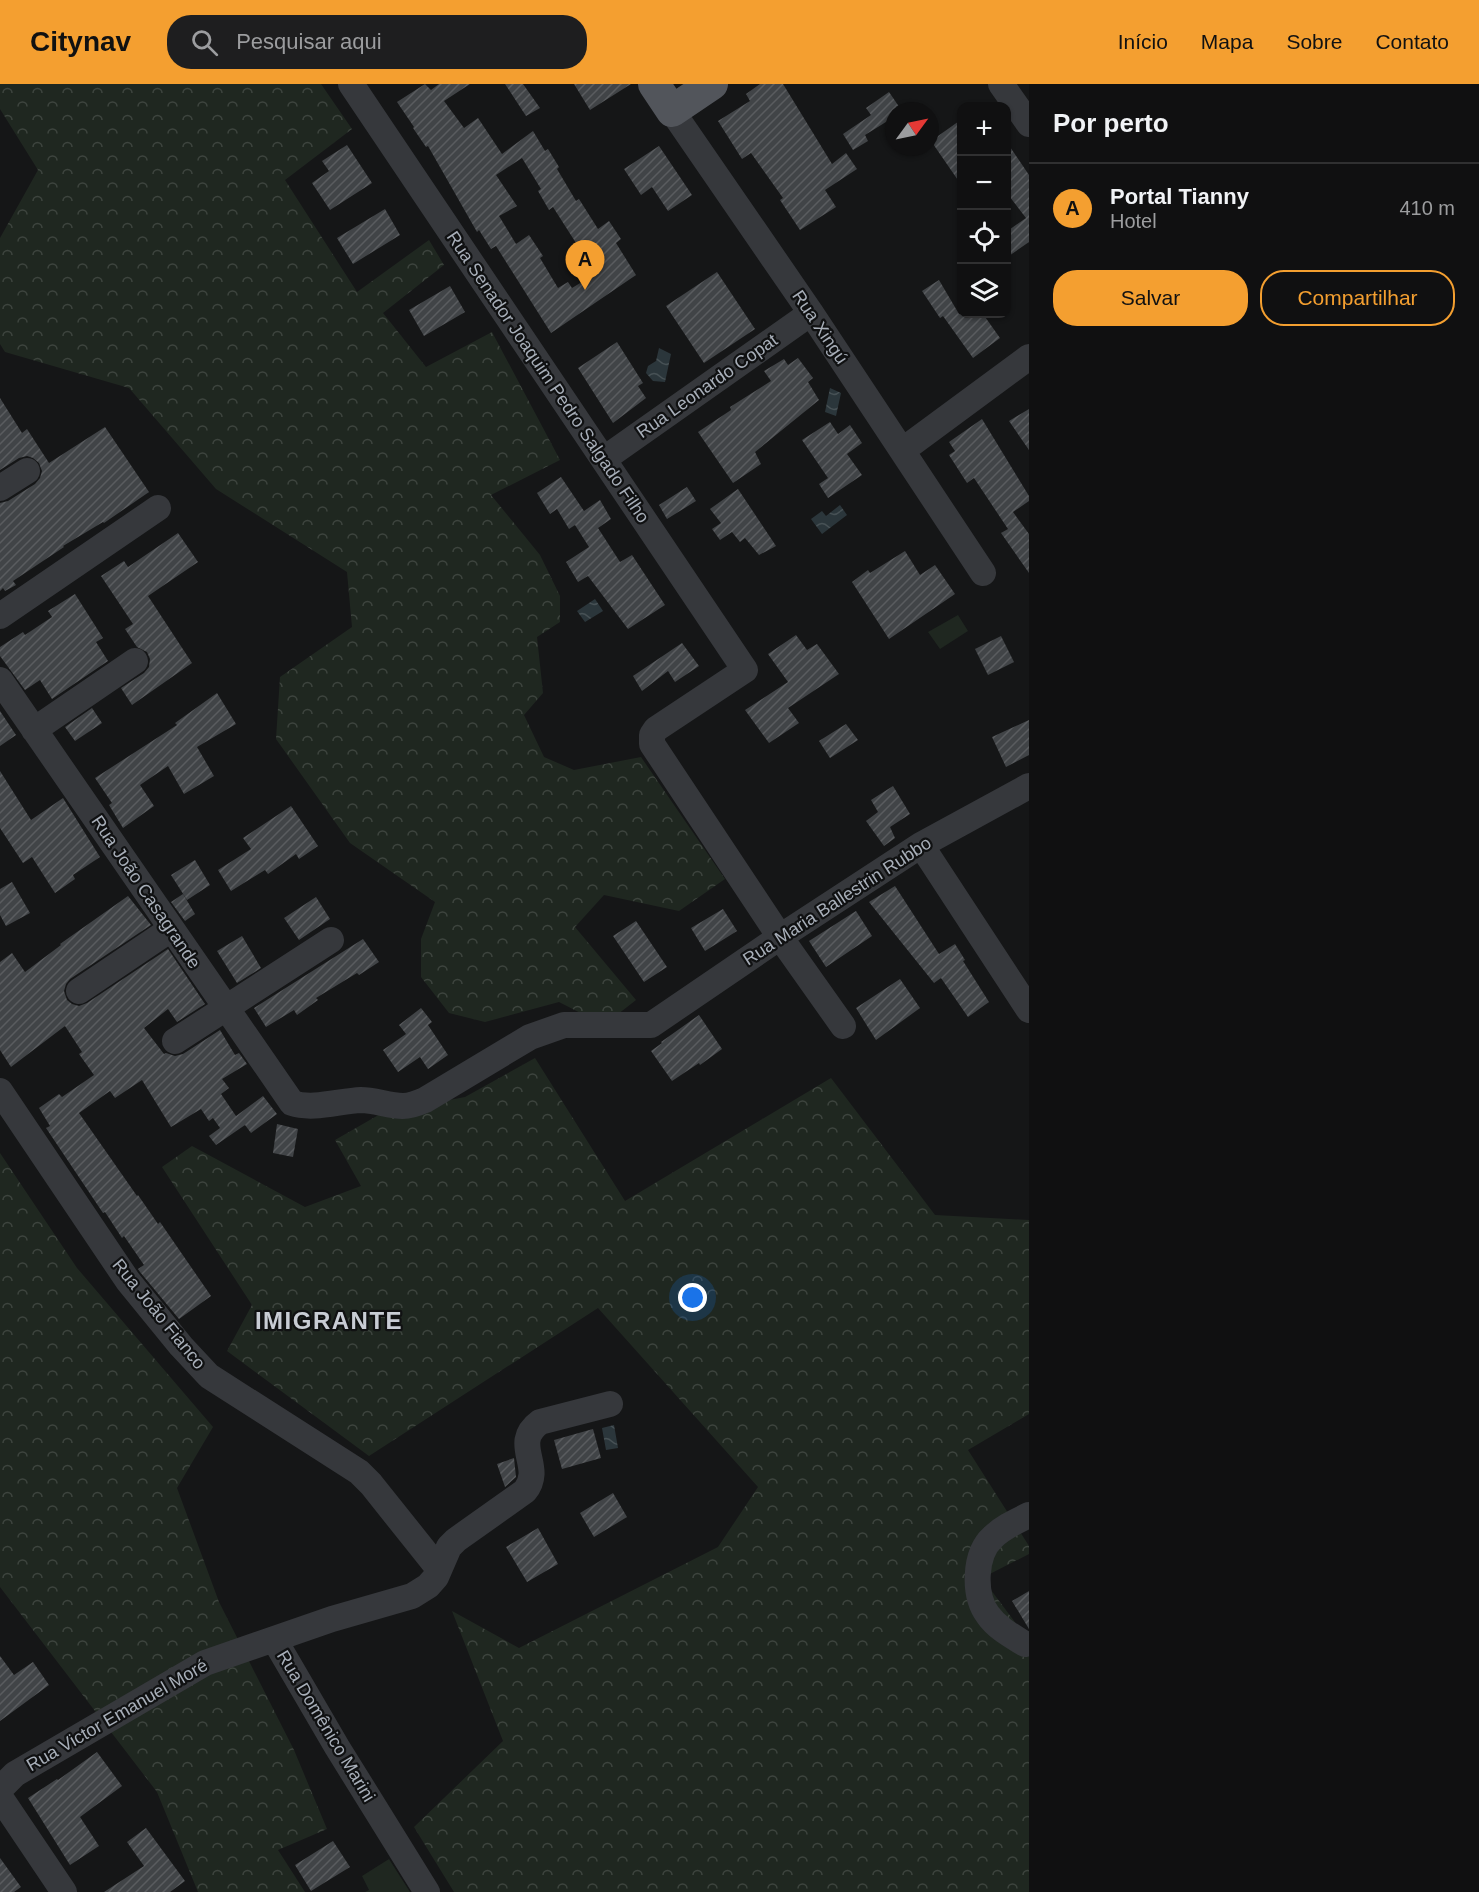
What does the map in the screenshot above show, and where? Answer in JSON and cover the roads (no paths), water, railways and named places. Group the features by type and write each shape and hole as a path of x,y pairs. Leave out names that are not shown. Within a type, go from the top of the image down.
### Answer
{"main road":[{"name":"Rua Xingú","path":"654,84 672,111"},
{"path":"672,111 712,84"}],"street":[{"name":"Rua Senador Joaquim Pedro Salgado Filho","path":"351,84 745,670 656,729 652,735 652,744 780,937"},
{"path":"1001,84 1029,124"},
{"name":"Rua Xingú","path":"672,111 811,313 983,573"},
{"name":"Rua Leonardo Copat","path":"604,459 811,313"},
{"path":"903,450 1029,357"},
{"path":"0,488 27,471"},
{"path":"0,616 158,508"},
{"path":"34,730 135,661"},
{"name":"Rua João Casagrande","path":"0,680 292,1103"},
{"name":"Rua Maria Ballestrin Rubbo","path":"292,1103 305,1106 363,1100 410,1106 425,1100 530,1037 564,1025 651,1025 921,845 1029,786"},
{"path":"921,845 1025,997"},
{"path":"79,991 171,929"},
{"path":"780,937 843,1026"},
{"path":"175,1041 331,940"},
{"name":"Rua João Fianco","path":"0,1091 128,1281 188,1354 209,1376 359,1472 438,1568"},
{"name":"Rua Domênico Marini","path":"427,1892 337,1747 274,1639 332,1619 412,1596 428,1586 436,1577 449,1546 525,1491 530,1484 532,1475 527,1439 534,1426 540,1422 610,1404"},
{"path":"1025,1644 996,1625 988,1616 981,1604 978,1569 982,1554 992,1537 1029,1515"},
{"name":"Rua Victor Emanuel Moré","path":"0,1789 15,1774 205,1663 274,1639"},
{"path":"0,1797 64,1892"}],"water":[{"path":"659,348 671,354 665,382 653,381 646,373 648,366 656,361"},
{"path":"830,388 841,393 836,416 825,412"},
{"path":"840,505 847,515 822,534 811,519 822,511 826,516"},
{"path":"595,599 603,611 585,622 577,611"},
{"path":"614,1425 618,1448 606,1450 602,1428"}],"place":[{"name":"Portal Tianny","path":"585,290"}],"district":[{"name":"IMIGRANTE","path":"329,1320"}]}
